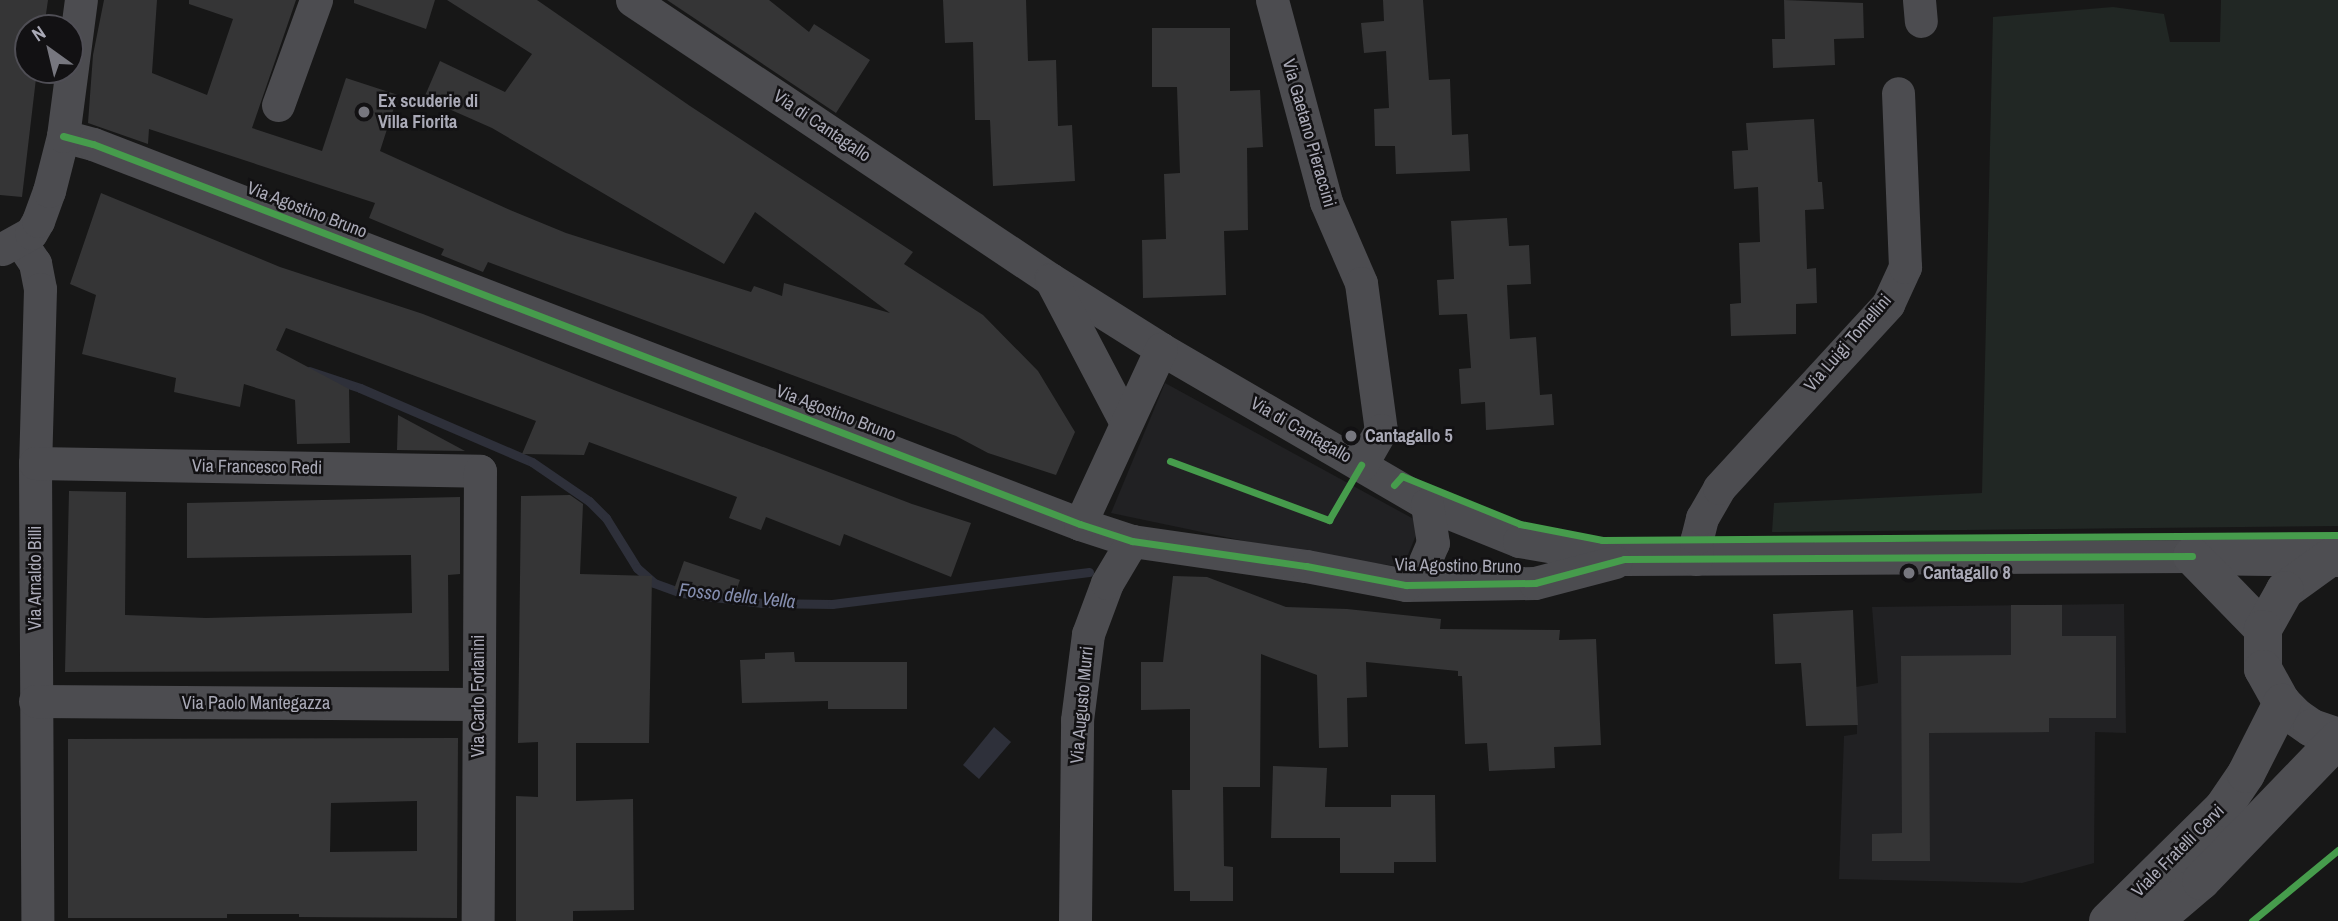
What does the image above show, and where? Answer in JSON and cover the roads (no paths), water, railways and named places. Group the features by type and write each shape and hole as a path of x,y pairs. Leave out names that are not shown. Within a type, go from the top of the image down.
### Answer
{"main road":[{"path":"2192,556 2334,558"},
{"path":"2192,556 2263,629"},
{"name":"Viale Fratelli Cervi","path":"2154,921 2200,881 2338,738 2312,728 2282,703 2263,669 2263,629 2285,590 2334,558"},
{"name":"Viale Fratelli Cervi","path":"2108,921 2223,808 2246,774 2282,703"}],"street":[{"path":"10,246 38,221 63,136 81,0"},
{"path":"278,105 316,0"},
{"name":"Via di Cantagallo","path":"632,0 1050,279 1161,349 1427,504 1519,541 1624,559 2192,556"},
{"name":"Via Gaetano Pieraccini","path":"1272,0 1326,202 1361,284 1381,430 1361,465"},
{"name":"Via Luigi Tomellini","path":"1696,559 1702,518 1718,488 1888,303 1905,267 1898,93"},
{"name":"Via Agostino Bruno","path":"63,136 93,144 1080,524 1132,541 1306,566 1406,585 1535,583 1624,559"},
{"name":"Via Arnaldo Billi","path":"10,246 35,263 40,289 35,463 37,921"},
{"path":"1050,279 1125,421"},
{"path":"1080,524 1125,421 1161,349"},
{"name":"Via Francesco Redi","path":"35,463 480,471"},
{"name":"Via Carlo Forlanini","path":"478,921 480,471"},
{"path":"1406,585 1423,566 1433,543 1427,504"},
{"name":"Via Augusto Murri","path":"1075,921 1077,720 1088,634 1107,583 1132,541"},
{"name":"Via Paolo Mantegazza","path":"35,701 477,704"}],"waterway":[{"name":"Fosso della Vella","path":"309,371 360,388 532,462 589,501 606,518 637,568 654,583 682,593 762,603 832,604 1089,572"}],"place":[{"name":"Ex scuderie di Villa Fiorita","path":"364,112"},
{"name":"Cantagallo 5","path":"1351,436"},
{"name":"Cantagallo 8","path":"1909,573"}]}
